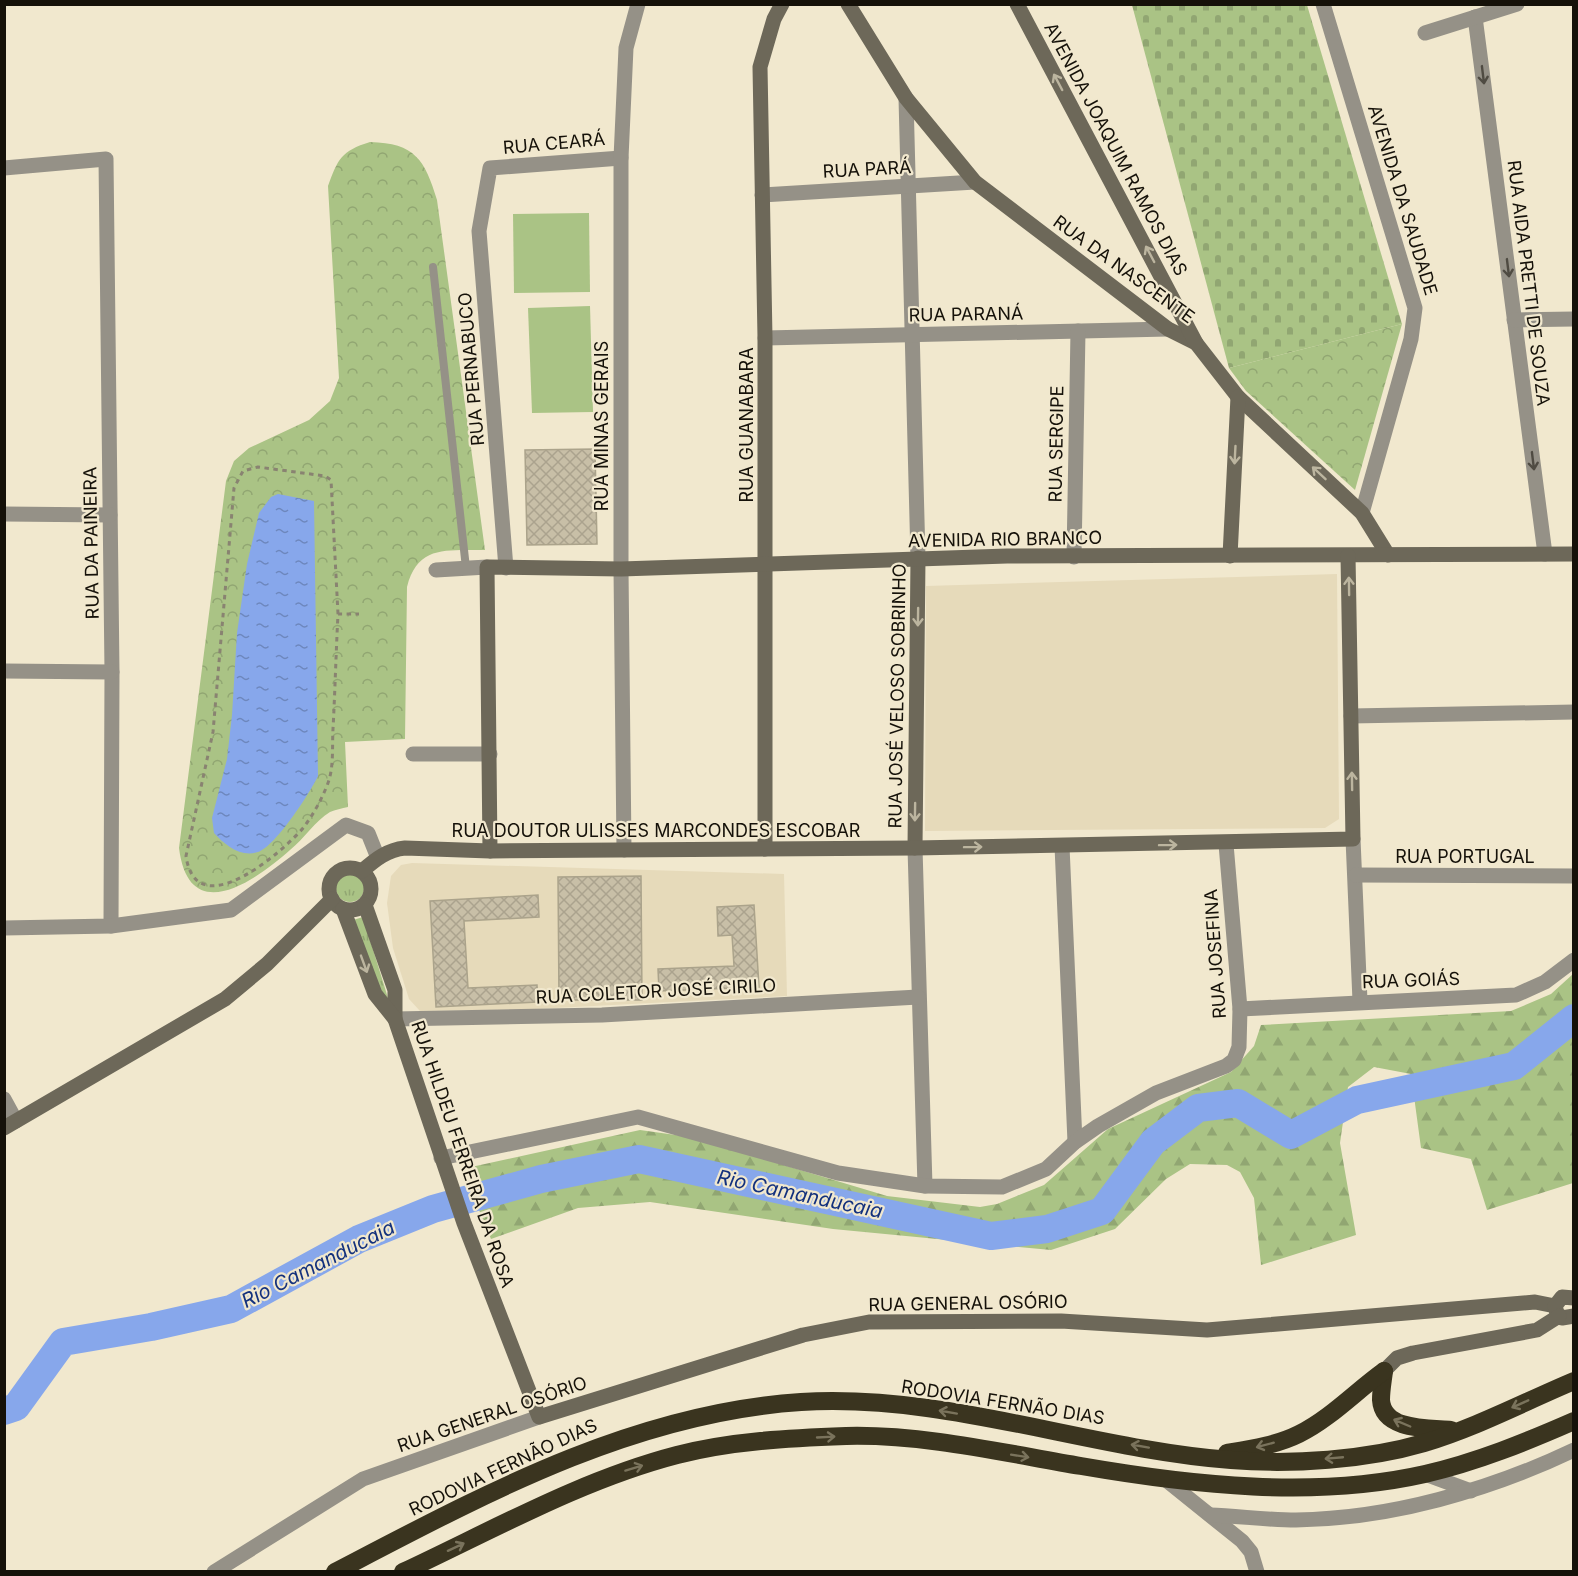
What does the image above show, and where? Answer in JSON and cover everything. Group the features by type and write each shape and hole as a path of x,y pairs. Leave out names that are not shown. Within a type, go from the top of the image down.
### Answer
{"highway":[{"path":"1384,1371 1381,1401 1384,1410 1392,1418 1415,1428 1459,1431"},
{"path":"1203,1458 1265,1446 1298,1435 1326,1418 1384,1371"},
{"name":"RODOVIA FERNÃO DIAS","path":"335,1572 434,1521 607,1442 668,1423 739,1408 804,1402 869,1403 932,1409 1203,1458 1257,1462 1370,1455 1421,1444 1459,1431 1574,1381"},
{"path":"403,1572 558,1498 625,1471 679,1454 738,1445 850,1436 943,1443 1166,1480 1305,1487 1380,1482 1425,1474 1496,1454 1574,1420"}],"street":[{"name":"RUA MINAS GERAIS","path":"624,850 621,158 626,48 638,4"},
{"name":"RUA GUANABARA","path":"765,849 765,338 760,67 774,19 782,4"},
{"name":"RUA DA NASCENTE","path":"849,4 906,98 975,182 1168,329 1197,343 1238,397 1362,513 1388,555"},
{"name":"AVENIDA JOAQUIM RAMOS DIAS","path":"1017,4 1197,343"},
{"name":"AVENIDA DA SAUDADE","path":"1323,4 1415,308 1411,339 1362,513"},
{"path":"1425,33 1517,4"},
{"name":"RUA AIDA PRETTI DE SOUZA","path":"1475,17 1545,554"},
{"name":"RUA JOSÉ VELOSO SOBRINHO","path":"906,98 918,558 915,848 925,1186"},
{"name":"RUA CEARÁ","path":"490,168 621,158"},
{"name":"RUA DA PAINEIRA","path":"4,168 106,159 112,672 111,926"},
{"name":"RUA PERNABUCO","path":"490,168 479,231 506,568"},
{"name":"RUA PARÁ","path":"762,195 975,182"},
{"path":"1515,320 1574,319"},
{"name":"RUA PARANÁ","path":"765,338 1168,329"},
{"name":"RUA SERGIPE","path":"1074,557 1078,331"},
{"path":"1230,556 1238,397"},
{"path":"4,514 110,515"},
{"name":"AVENIDA RIO BRANCO","path":"436,570 487,567 621,569 918,558 1574,554"},
{"path":"1348,555 1353,839 1360,1001"},
{"path":"487,567 490,851"},
{"path":"4,671 112,672"},
{"path":"1351,716 1574,712"},
{"path":"413,754 490,754"},
{"path":"4,928 111,926 231,910 346,825 368,833 378,858"},
{"name":"RUA DOUTOR ULISSES MARCONDES ESCOBAR","path":"362,871 394,849 405,848 490,851 915,848 1226,844 1353,839"},
{"name":"RUA JOSEFINA","path":"1075,1142 1156,1093 1226,1066 1234,1060 1239,1047 1240,1010 1226,844"},
{"path":"441,1158 638,1117 838,1173 925,1186 1002,1186 1046,1169 1075,1142 1062,846"},
{"path":"349,867 362,871 368,876 372,889 365,905 356,910 338,904 329,885 336,873 349,867"},
{"name":"RUA PORTUGAL","path":"1356,875 1574,876"},
{"path":"4,1099 10,1125 225,999 338,904"},
{"name":"RUA HILDEU FERREIRA DA ROSA","path":"338,904 375,994 395,1020 464,1223 539,1417"},
{"path":"365,905 395,990 395,1020"},
{"name":"RUA GOIÁS","path":"1240,1010 1360,1001 1516,995 1545,982 1574,960"},
{"name":"RUA COLETOR JOSÉ CIRILO","path":"395,1020 602,1015 918,997"},
{"path":"1384,1371 1397,1358 1413,1353 1537,1330 1563,1313 1562,1297 1574,1298"},
{"name":"RUA GENERAL OSÓRIO","path":"214,1572 363,1479 539,1417 802,1335 869,1322 1061,1321 1208,1330 1535,1302 1563,1313"},
{"path":"1210,1515 1297,1520 1362,1514 1471,1491 1523,1474 1574,1450"},
{"path":"1425,1474 1471,1491"},
{"path":"1166,1480 1242,1540 1251,1552 1257,1572"}],"lane":[{"path":"433,267 466,568"}],"path":[{"path":"258,467 325,476 330,480 338,615 329,780 317,809 287,844 247,875 215,887 202,883 188,865 186,856 213,732 234,488 243,471 258,467"},
{"path":"338,615 359,614"}],"shaded area":[{"path":"1337,574 1339,819 1325,828 925,831 926,586"},
{"path":"412,863 784,874 787,996 535,1009 420,1011 409,999 393,948 387,903 391,876 401,865"}],"green space":[{"path":"1132,5 1307,5 1402,324 1229,368"},
{"path":"370,142 398,146 416,156 428,174 437,200 485,550 436,553 419,563 412,573 407,587 405,739 345,742 348,807 332,811 325,816 295,846 259,874 225,891 209,892 196,886 185,872 179,848 226,481 234,461 249,448 309,420 330,401 339,378 328,186 342,157 353,149"},
{"path":"589,213 590,292 514,293 513,214"},
{"path":"590,306 593,412 532,413 528,308"},
{"path":"1402,324 1355,490 1246,391 1229,368"},
{"path":"350,874 360,878 364,888 360,898 350,902 340,898 336,888 340,878"},
{"path":"363,917 388,998 382,1000 353,920"},
{"path":"1573,974 1573,1183 1487,1210 1471,1159 1421,1148 1411,1074 1374,1067 1348,1087 1340,1143 1356,1235 1261,1265 1254,1198 1240,1172 1227,1165 1190,1164 1166,1179 1115,1229 1051,1250 833,1229 650,1202 578,1208 491,1239 462,1169 640,1130 690,1137 887,1196 980,1207 997,1204 1044,1185 1108,1129 1231,1072 1254,1046 1261,1025 1511,1011 1551,994"}],"water":[{"path":"278,494 314,501 318,776 300,806 273,840 258,852 246,853 228,846 214,833 212,818 227,759 237,633 247,564 259,513 271,497"}],"building":[{"path":"595,449 597,544 527,545 525,450"},
{"path":"641,876 642,1000 559,1000 558,877"},
{"path":"538,895 539,917 464,921 468,988 537,985 538,1002 436,1007 430,901"},
{"path":"754,905 759,987 659,991 658,969 734,966 732,935 718,936 717,907"}],"waterway":[{"name":"Rio Camanducaia","path":"4,1411 16,1407 63,1342 151,1327 231,1309 359,1239 433,1209 541,1179 639,1159 991,1236 1047,1229 1102,1211 1153,1142 1198,1108 1238,1103 1291,1135 1357,1100 1514,1066 1574,1018"}]}
